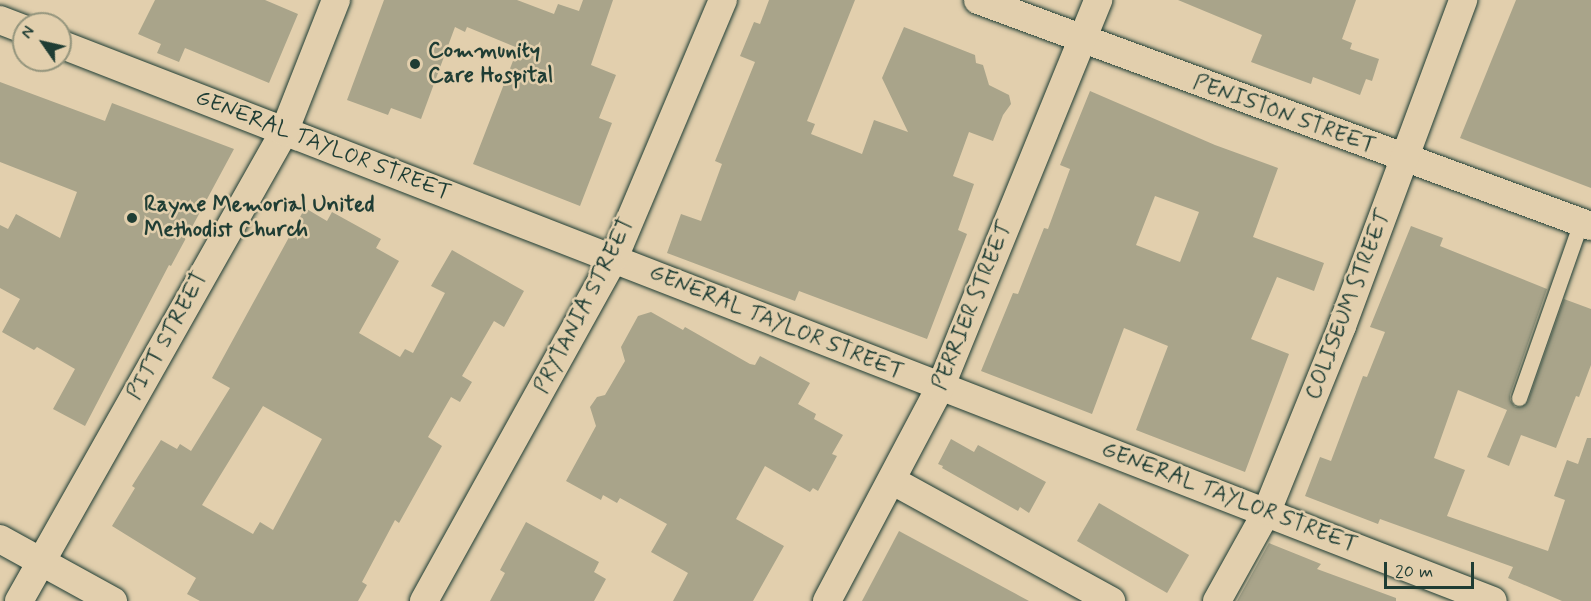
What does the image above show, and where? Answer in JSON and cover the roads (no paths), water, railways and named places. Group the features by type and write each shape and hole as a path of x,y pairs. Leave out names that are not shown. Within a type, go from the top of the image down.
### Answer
{"street":[{"name":"PITT STREET","path":"19,601 284,132 336,0"},
{"name":"PRYTANIA STREET","path":"424,601 614,258 723,0"},
{"name":"PENISTON STREET","path":"978,0 1405,160 1586,224"},
{"name":"PERRIER STREET","path":"826,601 893,481 940,388 1098,0"},
{"name":"COLISEUM STREET","path":"1217,601 1267,511 1405,160 1463,0"},
{"name":"GENERAL TAYLOR STREET","path":"72,49 614,258 940,388 1267,511 1493,601"},
{"path":"893,481 1111,601"},
{"path":"0,539 113,601"}],"lane":[{"path":"1519,398 1586,224"}],"place":[{"name":"Community Care Hospital","path":"415,64"},
{"name":"Rayne Memorial United Methodist Church","path":"132,218"}]}
